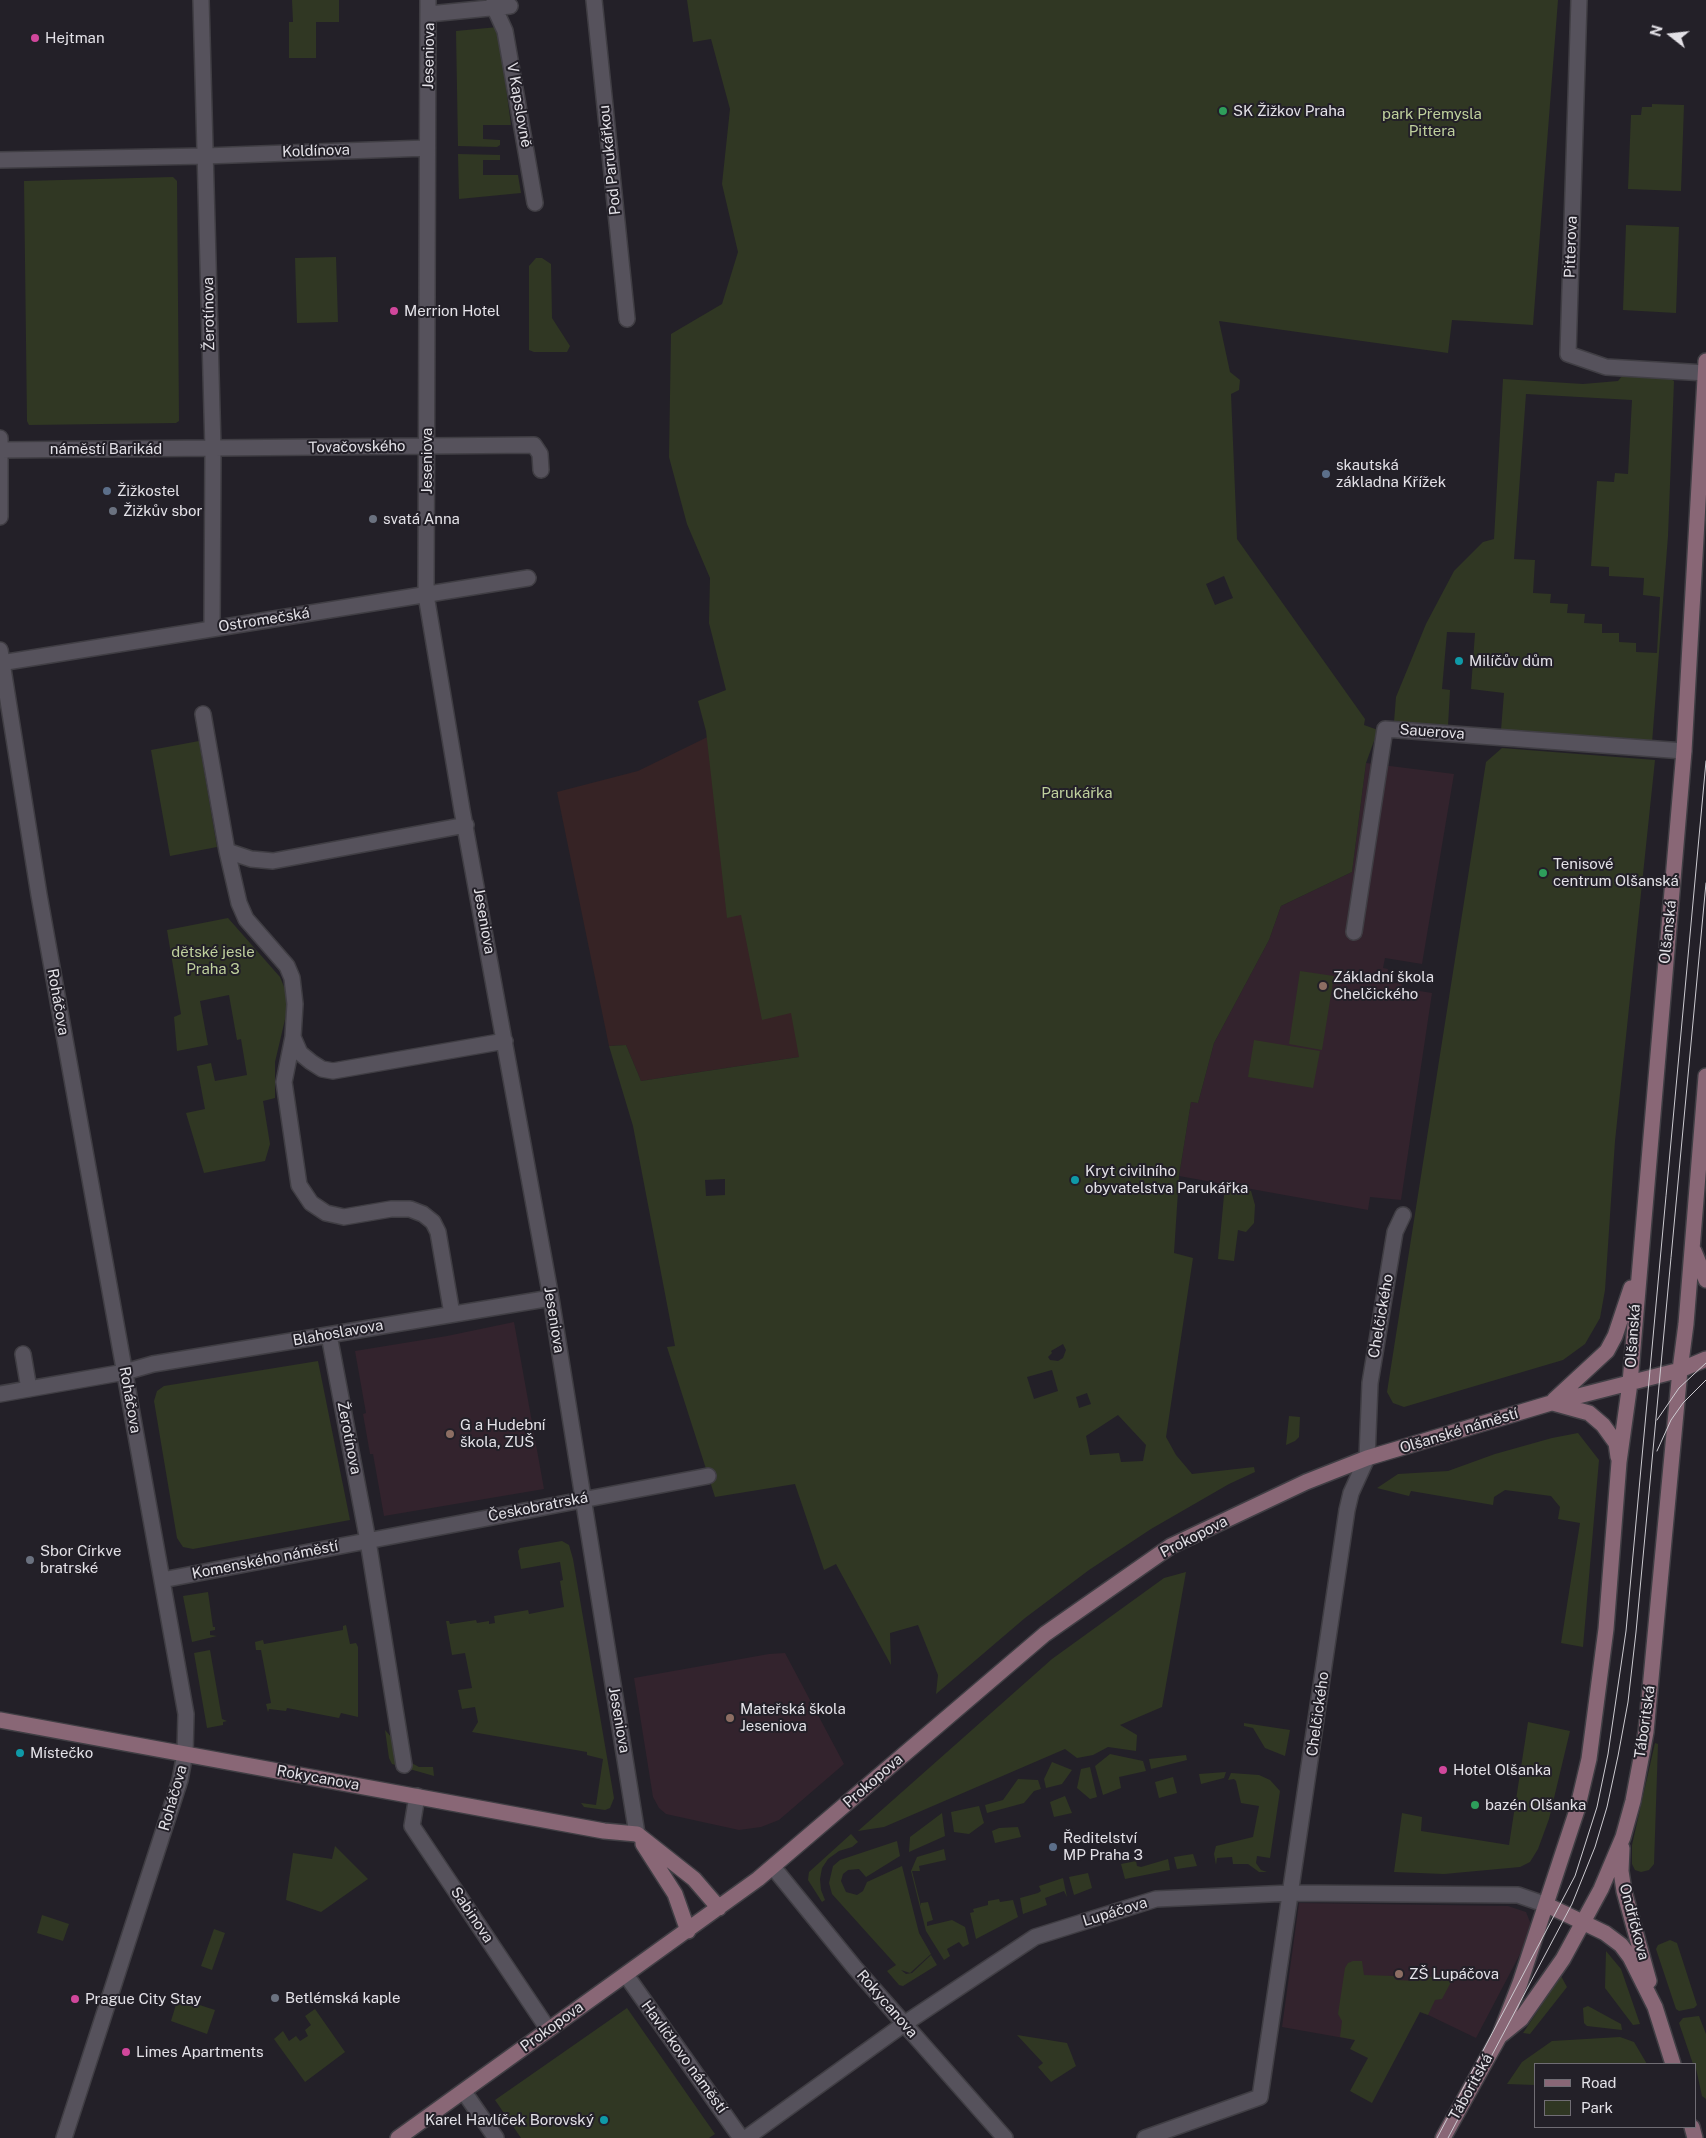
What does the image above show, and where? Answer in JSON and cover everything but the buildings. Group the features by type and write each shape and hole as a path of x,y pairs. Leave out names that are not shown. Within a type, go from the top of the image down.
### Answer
{"street":[{"name":"Žerotínova","path":"201,0 213,449 212,628"},
{"name":"Pod Parukářkou","path":"594,0 627,320"},
{"name":"Pitterova","path":"1579,0 1568,354 1606,367 1706,373"},
{"path":"429,7 494,4 510,6"},
{"name":"V Kapslovně","path":"494,4 505,31 535,203"},
{"name":"Jeseniova","path":"429,7 426,595 551,1298 637,1834"},
{"name":"Koldínova","path":"205,156 427,148"},
{"path":"0,160 205,156"},
{"name":"Olšanská","path":"1630,1383 1684,751 1706,361"},
{"path":"0,438 0,517"},
{"name":"Tovačovského","path":"213,449 534,445 540,454 541,470"},
{"name":"náměstí Barikád","path":"0,450 213,449"},
{"name":"Ostromečská","path":"1,658 212,628 528,578"},
{"name":"Roháčova","path":"1,658 39,895 186,1714 185,1753 180,1780 64,2138"},
{"path":"203,714 227,851 246,919 287,966 292,978 295,1004 293,1037 284,1082 299,1185 311,1203 326,1213 344,1217 391,1208 410,1209 423,1214 433,1222 438,1232 452,1314"},
{"name":"Sauerova","path":"1354,932 1385,729 1684,751"},
{"path":"227,851 251,859 273,861 466,825"},
{"path":"293,1037 300,1052 311,1062 333,1071 505,1041"},
{"path":"1680,1370 1706,1076"},
{"name":"Chelčického","path":"1145,2138 1260,2097 1347,1510 1351,1493 1367,1458 1370,1383 1395,1232 1403,1215"},
{"path":"1692,1245 1695,1257 1706,1280"},
{"name":"Olšanské náměstí","path":"1551,1403 1607,1350 1615,1336 1639,1263"},
{"name":"Blahoslavova","path":"0,1394 125,1372 153,1364 551,1298"},
{"name":"Žerotínova","path":"329,1335 368,1541"},
{"path":"23,1354 29,1389"},
{"name":"Olšanské náměstí","path":"1367,1458 1551,1403 1680,1370 1706,1359"},
{"name":"Táboritská","path":"1499,2036 1521,2019 1560,1964 1601,1889 1623,1837 1633,1801 1646,1732 1680,1370"},
{"name":"Táboritská","path":"1445,2136 1499,2036 1534,1946 1557,1866 1577,1810 1589,1759 1606,1629 1619,1462 1630,1383"},
{"path":"1551,1403 1589,1414 1603,1425 1616,1444 1619,1462"},
{"name":"Prokopova","path":"398,2138 464,2092 548,2029 688,1931 772,1867 1045,1634 1171,1546 1306,1482 1367,1458"},
{"name":"Českobratrská","path":"368,1541 708,1476"},
{"path":"368,1541 404,1765"},
{"name":"Komenského náměstí","path":"162,1580 368,1541"},
{"name":"Rokycanova","path":"0,1720 604,1831 637,1834"},
{"name":"Sabinova","path":"417,1796 412,1826 548,2029"},
{"path":"637,1834 694,1879 719,1908"},
{"path":"637,1834 675,1894 688,1931"},
{"name":"Ondříčkova","path":"1623,1837 1621,1870 1624,1891 1655,2007 1673,2063"},
{"name":"Rokycanova","path":"772,1867 818,1925 1005,2138"},
{"name":"Lupáčova","path":"746,2138 904,2024 1035,1937 1156,1899 1291,1893 1518,1895 1547,1905"},
{"name":"Ondříčkova","path":"1547,1905 1605,1932 1621,1945 1630,1957 1655,2007"},
{"name":"Havlíčkovo náměstí","path":"626,1975 742,2138"},
{"path":"464,2092 496,2138"}],"shaded area":[{"path":"834,675 799,1057 641,1081 626,1045 609,1046 557,792 638,771"},
{"name":"Základní škola Chelčického","path":"1366,763 1454,774 1422,964 1385,958 1383,968 1388,969 1386,982 1402,984 1401,988 1432,993 1401,1200 1370,1197 1368,1210 1179,1176 1191,1102 1198,1103 1214,1043 1269,940 1281,906 1352,872"},
{"name":"G a Hudební škola, ZUŠ","path":"514,1322 544,1489 384,1516 373,1454 370,1454 363,1414 366,1413 355,1351 447,1336"},
{"name":"Mateřská škola Jeseniova","path":"785,1653 844,1764 779,1820 761,1827 739,1830 666,1814 659,1808 653,1797 634,1678 769,1654"},
{"name":"ZŠ Lupáčova","path":"1299,1903 1508,1906 1526,1912 1532,1927 1530,1935 1476,2038 1420,2011 1405,2039 1355,2040 1282,2027"}],"green space":[{"path":"292,0 339,0 339,22 316,22 316,58 289,58 289,22 293,22"},
{"name":"Parukářka","path":"687,0 1558,0 1533,325 1452,320 1448,353 1219,321 1230,372 1240,380 1239,390 1231,394 1237,539 1365,719 1364,725 1378,730 1366,763 1352,872 1281,906 1269,940 1214,1043 1198,1103 1191,1102 1179,1176 1174,1253 1193,1258 1166,1437 1176,1455 1192,1474 1254,1467 1255,1472 1229,1484 1151,1529 1089,1570 1025,1618 936,1694 938,1675 918,1625 890,1633 891,1665 836,1564 824,1570 795,1484 715,1497 667,1347 675,1346 633,1126 609,1046 626,1045 641,1081 799,1057 791,1013 762,1020 741,915 727,918 706,731 698,701 726,690 709,623 710,578 687,524 669,457 671,334 722,304 738,252 722,184 730,109 711,39 693,42","holes":["1224,576 1233,598 1215,605 1206,584","725,1179 725,1195 706,1196 705,1180","1063,1344 1066,1350 1063,1358 1058,1361 1050,1360 1048,1357 1052,1353 1051,1351","1052,1370 1058,1391 1034,1399 1027,1377","1087,1393 1091,1404 1079,1408 1076,1397","1118,1415 1146,1445 1143,1461 1121,1462 1119,1453 1090,1455 1086,1436"]},
{"path":"498,27 511,125 483,125 483,139 500,140 500,145 497,147 458,146 456,31"},
{"path":"1652,104 1684,105 1681,191 1628,189 1631,115 1641,115 1642,107 1652,107"},
{"path":"458,154 500,155 500,160 483,160 483,175 518,175 521,193 459,199"},
{"path":"173,177 177,181 179,421 176,423 29,425 27,421 24,181"},
{"path":"1626,225 1679,227 1676,313 1623,310"},
{"path":"336,257 338,322 297,323 295,258"},
{"path":"536,258 542,258 551,264 552,318 570,346 567,352 534,352 529,350 529,266"},
{"path":"1622,376 1669,378 1674,381 1668,536 1652,743 1501,730 1504,693 1471,689 1475,633 1447,632 1442,689 1450,690 1448,726 1394,722 1396,697 1426,624 1454,571 1483,542 1494,539 1503,379 1583,384 1618,381","holes":["1526,394 1632,400 1628,474 1615,473 1614,482 1597,481 1591,566 1609,567 1609,576 1644,578 1643,595 1660,597 1657,653 1636,652 1636,643 1619,642 1619,633 1602,633 1602,624 1584,623 1585,614 1567,613 1568,604 1550,603 1551,594 1533,593 1535,560 1514,559"]},
{"path":"199,741 217,847 170,856 151,750"},
{"path":"1502,748 1655,760 1615,1141 1605,1290 1600,1318 1585,1344 1563,1360 1404,1407 1393,1403 1387,1392 1486,762"},
{"name":"dětské jesle Praha 3","path":"228,918 280,977 287,994 287,1011 275,1062 275,1098 263,1101 270,1144 265,1161 204,1173 186,1113 205,1109 197,1066 211,1063 215,1081 247,1075 241,1039 237,1040 229,995 200,1001 208,1045 177,1051 174,1017 181,1014 167,930"},
{"path":"1300,971 1334,976 1322,1050 1289,1044"},
{"path":"1254,1040 1320,1051 1313,1088 1248,1077"},
{"path":"1225,1185 1251,1191 1255,1205 1254,1223 1246,1232 1238,1230 1234,1261 1218,1259"},
{"path":"318,1361 350,1520 193,1549 183,1547 177,1538 154,1401 157,1391 164,1386"},
{"path":"1289,1416 1300,1417 1299,1437 1286,1445"},
{"path":"1578,1433 1599,1460 1583,1647 1561,1643 1580,1523 1558,1519 1560,1507 1551,1496 1505,1490 1494,1497 1493,1505 1411,1491 1409,1496 1377,1488 1398,1474 1448,1471 1495,1454 1552,1438"},
{"path":"562,1541 569,1545 573,1559 614,1798 610,1808 605,1810 584,1807 581,1803 596,1805 603,1759 587,1755 587,1752 472,1732 478,1722 475,1707 462,1709 458,1690 472,1688 465,1653 452,1655 446,1621 449,1621 450,1624 476,1620 477,1623 489,1621 489,1624 495,1623 494,1616 528,1610 529,1614 564,1607 560,1581 563,1580 560,1562 521,1569 518,1551 520,1548"},
{"path":"1186,1572 1162,1707 1120,1725 1137,1735 1136,1751 1108,1747 1093,1755 1077,1758 1065,1749 884,1827 858,1831 1052,1659 1164,1578"},
{"path":"208,1592 213,1627 215,1627 215,1630 210,1631 210,1635 217,1636 192,1642 183,1596"},
{"path":"346,1625 350,1644 356,1643 358,1647 358,1717 341,1713 339,1718 287,1708 286,1711 269,1709 268,1712 266,1704 271,1703 261,1650 256,1650 255,1642 263,1640 264,1644 343,1630 343,1626"},
{"path":"210,1650 222,1719 227,1721 223,1722 223,1725 207,1728 194,1653"},
{"path":"1528,1722 1570,1731 1549,1819 1538,1849 1530,1862 1520,1867 1444,1874 1394,1872 1402,1813 1422,1817 1421,1831 1509,1845"},
{"path":"1244,1723 1290,1730 1285,1756 1265,1748 1253,1728 1244,1726"},
{"path":"385,1730 394,1740 406,1760 419,1767 433,1767 434,1776 392,1764 389,1758"},
{"path":"1655,1743 1658,1744 1654,1864 1649,1870 1641,1872 1635,1870 1632,1864 1632,1845"},
{"path":"1110,1754 1143,1761 1146,1771 1119,1777 1121,1788 1103,1795 1095,1766"},
{"path":"1186,1755 1187,1760 1151,1769 1149,1759"},
{"path":"1052,1762 1072,1770 1062,1784 1046,1788 1044,1779"},
{"path":"1090,1767 1097,1797 1090,1799 1077,1788 1081,1769"},
{"path":"1226,1772 1224,1778 1201,1784 1199,1774"},
{"path":"1231,1773 1259,1775 1270,1780 1280,1791 1270,1858 1257,1856 1256,1863 1261,1870 1267,1872 1259,1872 1248,1864 1233,1864 1232,1857 1217,1858 1216,1865 1214,1854 1216,1846 1253,1837 1259,1806 1241,1803 1236,1781 1234,1779 1228,1780"},
{"path":"1173,1777 1177,1793 1159,1798 1155,1782"},
{"path":"1018,1779 1038,1780 1041,1789 1034,1791 1024,1803 987,1813 985,1805 1003,1800"},
{"path":"1065,1796 1072,1813 1054,1817 1050,1802"},
{"path":"979,1806 984,1823 969,1834 954,1832 951,1812"},
{"path":"942,1813 945,1836 909,1852 910,1837"},
{"path":"1018,1827 1021,1837 995,1843 992,1831 999,1828"},
{"path":"851,1834 858,1842 852,1847 839,1851 828,1859 822,1868 821,1890 825,1900 822,1902 808,1880 809,1872"},
{"path":"897,1841 900,1856 866,1877 859,1869 848,1870 843,1874 841,1881 846,1892 857,1895 863,1891 867,1882 902,1866 919,1933 931,1954 910,1973 901,1970 906,1974 912,1973 931,1955 937,1965 903,1986 899,1985 887,1971 896,1965 832,1894 829,1883 833,1866 840,1860"},
{"path":"335,1846 368,1879 321,1912 286,1900 293,1853 332,1859"},
{"path":"944,1849 946,1860 919,1866 920,1871 912,1871 921,1906 921,1903 928,1902 933,1920 927,1922 927,1926 952,1920 965,1927 969,1944 963,1947 959,1942 947,1949 950,1956 944,1960 926,1931 911,1871 917,1857"},
{"path":"1193,1854 1197,1866 1177,1869 1174,1857"},
{"path":"1168,1859 1170,1870 1125,1879 1121,1864 1136,1861 1137,1866 1141,1867"},
{"path":"1088,1873 1092,1888 1074,1895 1069,1877"},
{"path":"1063,1878 1067,1897 1064,1891 1045,1898 1047,1905 1023,1914 1020,1898 1038,1893 1041,1891 1039,1886"},
{"path":"999,1899 1000,1902 1013,1900 1018,1917 976,1939 970,1913 974,1912 973,1909 988,1905 988,1901"},
{"path":"42,1915 69,1924 63,1941 37,1933"},
{"path":"214,1929 225,1933 212,1970 201,1966"},
{"path":"1670,1940 1677,1943 1697,2005 1694,2008 1679,2011 1676,2009 1656,1949 1658,1945"},
{"path":"1606,1951 1621,1969 1640,2024 1633,2025 1605,1988"},
{"path":"1362,1961 1364,1975 1394,1976 1396,1980 1418,1981 1421,1977 1449,1977 1451,1982 1442,1999 1435,2000 1428,2015 1420,2012 1372,2103 1350,2091 1368,2058 1350,2049 1355,2040 1340,2037 1342,2021 1338,2014 1345,1968 1348,1963"},
{"path":"1561,1976 1567,1987 1530,2034 1523,2033"},
{"path":"178,1998 215,2010 207,2034 171,2021"},
{"path":"1588,2006 1621,2024 1622,2030 1587,2026 1584,2023 1583,2008"},
{"path":"627,2008 715,2134 709,2138 521,2138 495,2100"},
{"path":"315,2009 345,2052 305,2082 274,2039 283,2031 289,2041 296,2036 300,2041 308,2036 305,2030 311,2025 305,2016"},
{"path":"1699,2016 1706,2034 1706,2099 1702,2096 1696,2063 1693,2063 1679,2023 1683,2018"},
{"path":"1017,2035 1067,2043 1076,2066 1051,2082 1038,2067 1043,2063"},
{"path":"1620,2037 1634,2042 1646,2063 1534,2063 1534,2085 1507,2084 1522,2062 1552,2041"}],"tram line":[{"path":"1437,2138 1575,1876 1597,1807 1608,1754 1626,1631 1706,761"},
{"path":"1448,2138 1572,1904 1595,1847 1607,1807 1618,1756 1628,1702 1636,1632 1706,883"},
{"path":"1657,1420 1679,1388 1706,1363"},
{"path":"1657,1451 1671,1420 1683,1403 1706,1380"}],"place":[{"name":"Hejtman","path":"35,38"},
{"name":"SK Žižkov Praha","path":"1223,111"},
{"name":"Merrion Hotel","path":"394,311"},
{"name":"skautská základna Křížek","path":"1326,474"},
{"name":"Žižkostel","path":"107,491"},
{"name":"Žižkův sbor","path":"113,511"},
{"name":"svatá Anna","path":"373,519"},
{"name":"Milíčův dům","path":"1459,661"},
{"name":"Tenisové centrum Olšanská","path":"1543,873"},
{"name":"Základní škola Chelčického","path":"1323,986"},
{"name":"Kryt civilního obyvatelstva Parukářka","path":"1075,1180"},
{"name":"G a Hudební škola, ZUŠ","path":"450,1434"},
{"name":"Sbor Církve bratrské","path":"30,1560"},
{"name":"Mateřská škola Jeseniova","path":"730,1718"},
{"name":"Místečko","path":"20,1753"},
{"name":"Hotel Olšanka","path":"1443,1770"},
{"name":"bazén Olšanka","path":"1475,1805"},
{"name":"Ředitelství MP Praha 3","path":"1053,1847"},
{"name":"ZŠ Lupáčova","path":"1399,1974"},
{"name":"Betlémská kaple","path":"275,1998"},
{"name":"Prague City Stay","path":"75,1999"},
{"name":"Limes Apartments","path":"126,2052"},
{"name":"Karel Havlíček Borovský","path":"604,2120"}],"park label":[{"name":"park Přemysla Pittera","path":"1432,122"}]}
